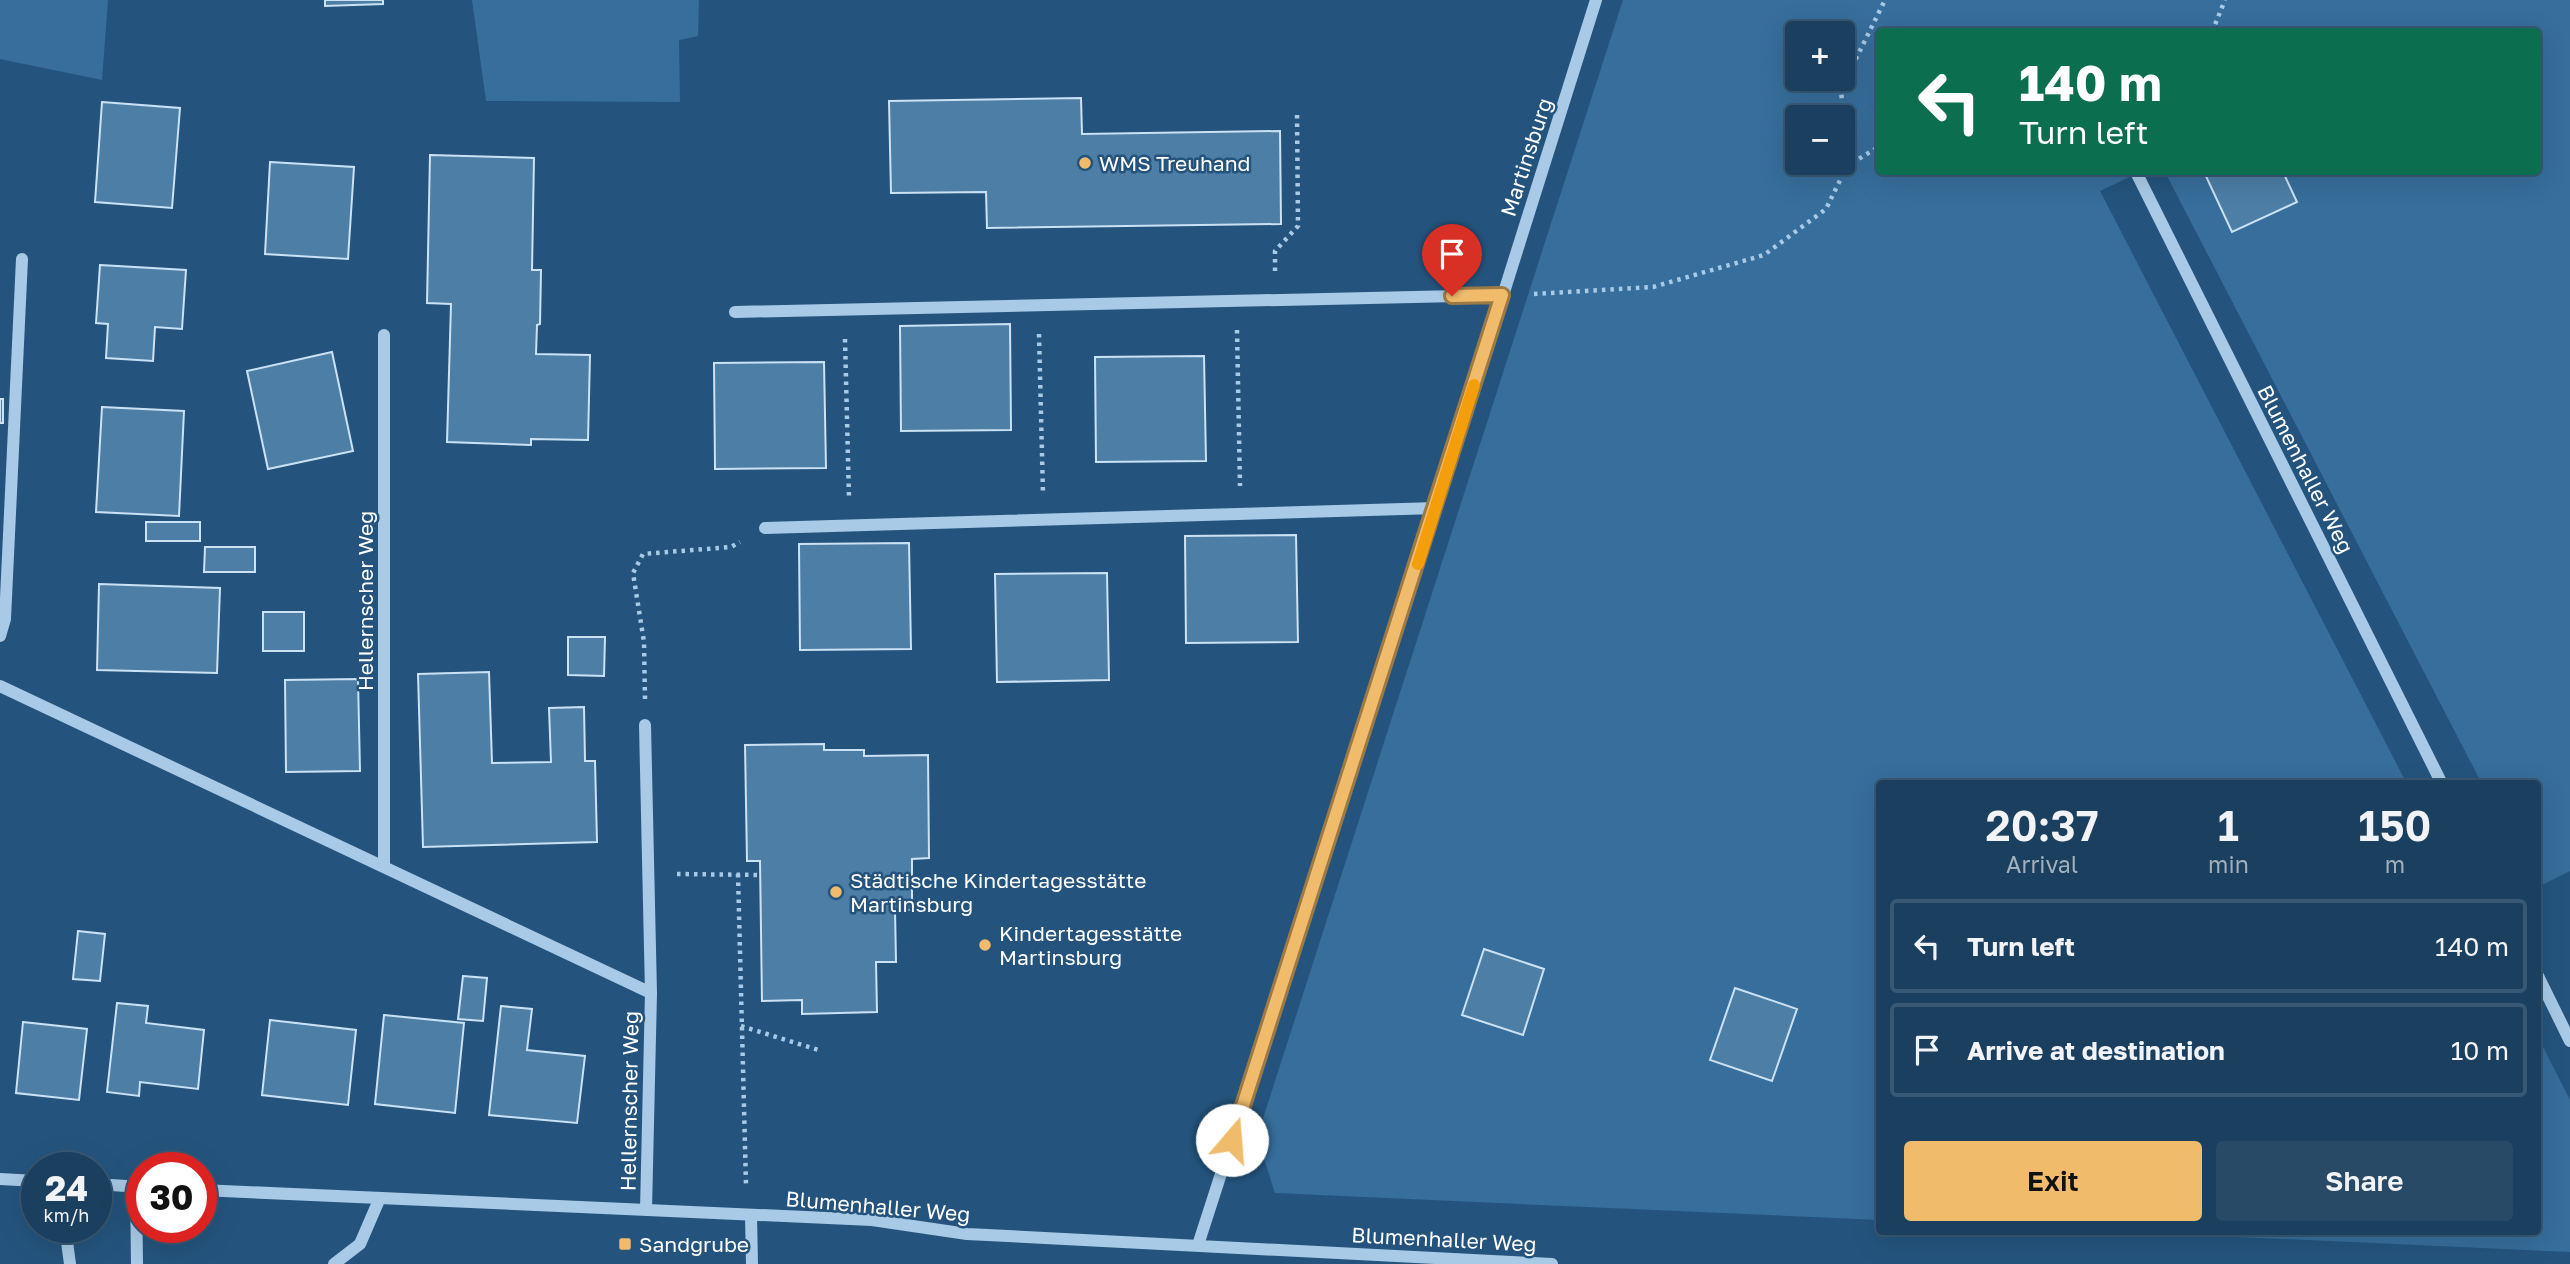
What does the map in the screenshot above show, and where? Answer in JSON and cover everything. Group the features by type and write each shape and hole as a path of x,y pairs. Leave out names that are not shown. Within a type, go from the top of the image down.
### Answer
{"street":[{"name":"Martinsburg","path":"1198,1245 1436,508 1596,0"},
{"name":"Blumenhaller Weg","path":"2138,175 2440,780"},
{"path":"0,636 5,619 22,259"},
{"path":"735,312 1502,295"},
{"name":"Hellernscher Weg","path":"384,335 384,867"},
{"path":"765,528 1436,508"},
{"name":"Hellernscher Weg","path":"0,686 651,993"},
{"name":"Hellernscher Weg","path":"645,725 651,993 646,1210"},
{"path":"2541,982 2570,1041"},
{"path":"0,1179 21,1180"},
{"name":"Blumenhaller Weg","path":"217,1191 872,1220 967,1234 1552,1264"},
{"path":"334,1264 360,1244 379,1200"},
{"path":"751,1215 752,1264"},
{"path":"67,1243 70,1264"},
{"path":"137,1264 138,1243"}],"path":[{"path":"1842,105 1841,89 1885,0"},
{"path":"2214,28 2225,0"},
{"path":"1276,300 1275,251 1297,226 1297,113"},
{"path":"1855,161 1876,148"},
{"path":"1502,295 1653,287 1764,255 1826,209 1843,175"},
{"path":"1237,301 1241,514"},
{"path":"1038,306 1044,520"},
{"path":"844,310 850,526"},
{"path":"645,725 644,642 634,573 643,554 731,547"},
{"path":"648,874 760,875"},
{"path":"738,874 744,1174 751,1215"},
{"path":"741,1026 822,1051"}],"shaded area":[{"path":"0,0 108,0 102,80 0,59"},
{"path":"472,0 699,0 698,36 679,40 680,102 486,101"},
{"path":"1623,0 2570,0 2570,871 2541,886 2541,780 2480,780 2167,175 2541,175 2541,28 1876,28 1876,175 2134,175 2100,191 2405,780 1876,780 1876,1220 1275,1193 1257,1137"},
{"path":"2541,1043 2570,1100 2570,1252 2195,1235 2541,1235"}],"building":[{"path":"325,0 383,0 383,4 325,6"},
{"name":"WMS Treuhand","path":"1081,98 1082,134 1280,131 1281,224 987,228 986,192 891,193 889,101"},
{"path":"102,102 180,108 172,208 95,202"},
{"path":"430,155 534,158 532,270 541,270 540,324 537,325 536,354 590,355 588,440 531,439 531,445 447,442 451,304 427,303"},
{"path":"270,162 354,167 348,259 265,254"},
{"path":"2205,175 2284,175 2297,202 2232,232"},
{"path":"100,265 186,270 182,329 155,327 153,361 106,358 108,324 96,323"},
{"path":"1010,324 1011,430 901,431 900,326"},
{"path":"332,352 353,451 268,469 247,371"},
{"path":"1204,356 1206,461 1096,462 1095,357"},
{"path":"824,362 826,468 715,469 714,363"},
{"path":"0,399 3,399 3,423 0,423"},
{"path":"102,407 184,411 179,516 96,512"},
{"path":"146,522 200,522 200,541 146,541"},
{"path":"1296,535 1298,642 1186,643 1185,536"},
{"path":"909,543 911,649 800,650 799,544"},
{"path":"205,547 255,547 255,572 204,572"},
{"path":"1107,573 1109,680 997,682 995,574"},
{"path":"99,584 220,588 217,673 97,670"},
{"path":"263,612 304,612 304,651 263,651"},
{"path":"568,637 605,637 604,676 568,675"},
{"path":"489,672 492,763 551,762 549,708 584,707 585,761 595,761 597,842 423,847 418,674"},
{"path":"358,679 360,771 286,772 285,680"},
{"name":"Städtische Kindertagesstätte Martinsburg","path":"824,744 824,750 864,750 864,756 928,755 929,858 912,859 912,910 895,910 896,962 876,962 877,1012 802,1014 802,1000 762,1001 760,861 747,861 745,745"},
{"path":"78,931 105,934 100,981 73,979"},
{"path":"1484,949 1544,969 1523,1035 1462,1015"},
{"path":"463,976 487,978 483,1021 458,1019"},
{"path":"1735,988 1797,1009 1772,1081 1710,1060"},
{"path":"117,1003 148,1006 146,1023 204,1030 198,1089 140,1082 139,1096 107,1092"},
{"path":"501,1006 532,1009 527,1050 585,1056 577,1123 489,1115"},
{"path":"384,1015 464,1023 455,1113 375,1104"},
{"path":"270,1020 356,1030 348,1105 262,1095"},
{"path":"23,1022 87,1029 79,1100 16,1093"}],"slow traffic":[{"path":"1418,564 1474,385"}],"place":[{"name":"WMS Treuhand","path":"1085,163"},
{"name":"Städtische Kindertagesstätte Martinsburg","path":"836,892"},
{"name":"Kindertagesstätte Martinsburg","path":"985,945"},
{"name":"Sandgrube","path":"625,1244"}],"route":[{"path":"1232,1140 1502,295 1452,296"}]}
